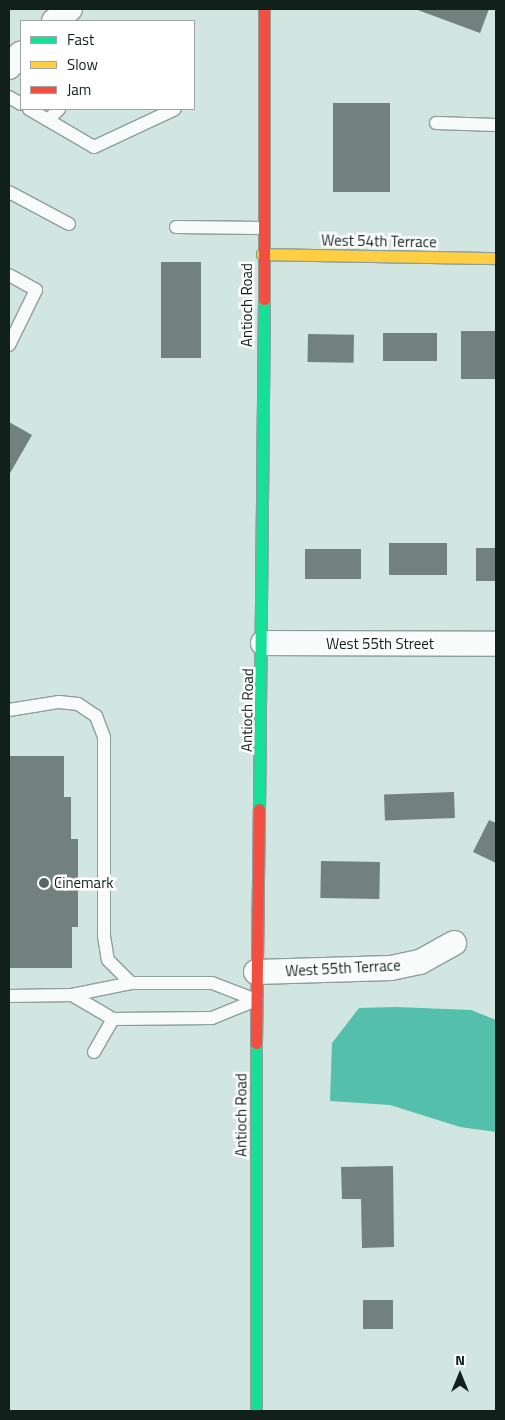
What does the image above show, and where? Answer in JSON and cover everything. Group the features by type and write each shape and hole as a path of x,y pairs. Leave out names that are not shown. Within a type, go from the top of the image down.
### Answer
{"main road":[{"name":"Antioch Road","path":"256,1411 256,972 263,643 262,228 264,9"},
{"name":"West 54th Terrace","path":"262,254 496,258"}],"street":[{"path":"55,20 70,9"},
{"path":"9,67 20,54"},
{"name":"West 55th Street","path":"263,643 496,644"},
{"name":"West 55th Terrace","path":"256,972 391,968 420,962 454,943"}],"lane":[{"path":"9,97 20,103"},
{"path":"30,110 94,147 173,110"},
{"path":"48,120 58,110"},
{"path":"436,123 496,124"},
{"path":"9,192 69,224"},
{"path":"176,227 262,228"},
{"path":"9,276 36,290 9,345"},
{"path":"9,710 59,702 78,704 96,716 104,737 104,936 108,960 130,983"},
{"path":"9,996 72,995 130,983 212,983 256,1000"},
{"path":"72,995 113,1019 212,1018 256,1000"},
{"path":"94,1052 113,1019"}],"shaded area":[{"path":"396,1007 471,1010 496,1020 496,1132 460,1127 390,1105 330,1101 332,1043 359,1008"}],"building":[{"path":"415,9 489,9 480,33"},
{"path":"333,103 390,103 390,192 333,192"},
{"path":"161,262 201,262 201,358 161,358"},
{"path":"461,331 496,331 496,379 461,379"},
{"path":"383,333 437,333 437,361 383,361"},
{"path":"308,334 354,335 354,363 308,362"},
{"path":"9,422 32,435 9,475"},
{"path":"389,543 447,543 447,575 389,575"},
{"path":"476,548 496,548 496,581 476,581"},
{"path":"305,549 361,549 361,579 305,579"},
{"name":"Cinemark","path":"9,756 64,756 64,797 71,797 71,839 78,839 78,927 72,927 72,968 9,968"},
{"path":"454,792 455,818 385,820 384,794"},
{"path":"489,820 496,823 496,863 473,852"},
{"path":"321,861 380,862 379,899 320,898"},
{"path":"393,1166 394,1247 362,1248 361,1199 342,1199 341,1167"},
{"path":"363,1300 393,1300 393,1329 363,1329"}],"traffic: fast":[{"path":"259,809 264,299"},
{"path":"256,1043 256,1411"}],"traffic: slow":[{"path":"262,254 496,258"}],"traffic: jam":[{"path":"264,9 264,299"},
{"path":"256,1043 259,809"}],"place":[{"name":"Cinemark","path":"44,883"}]}
